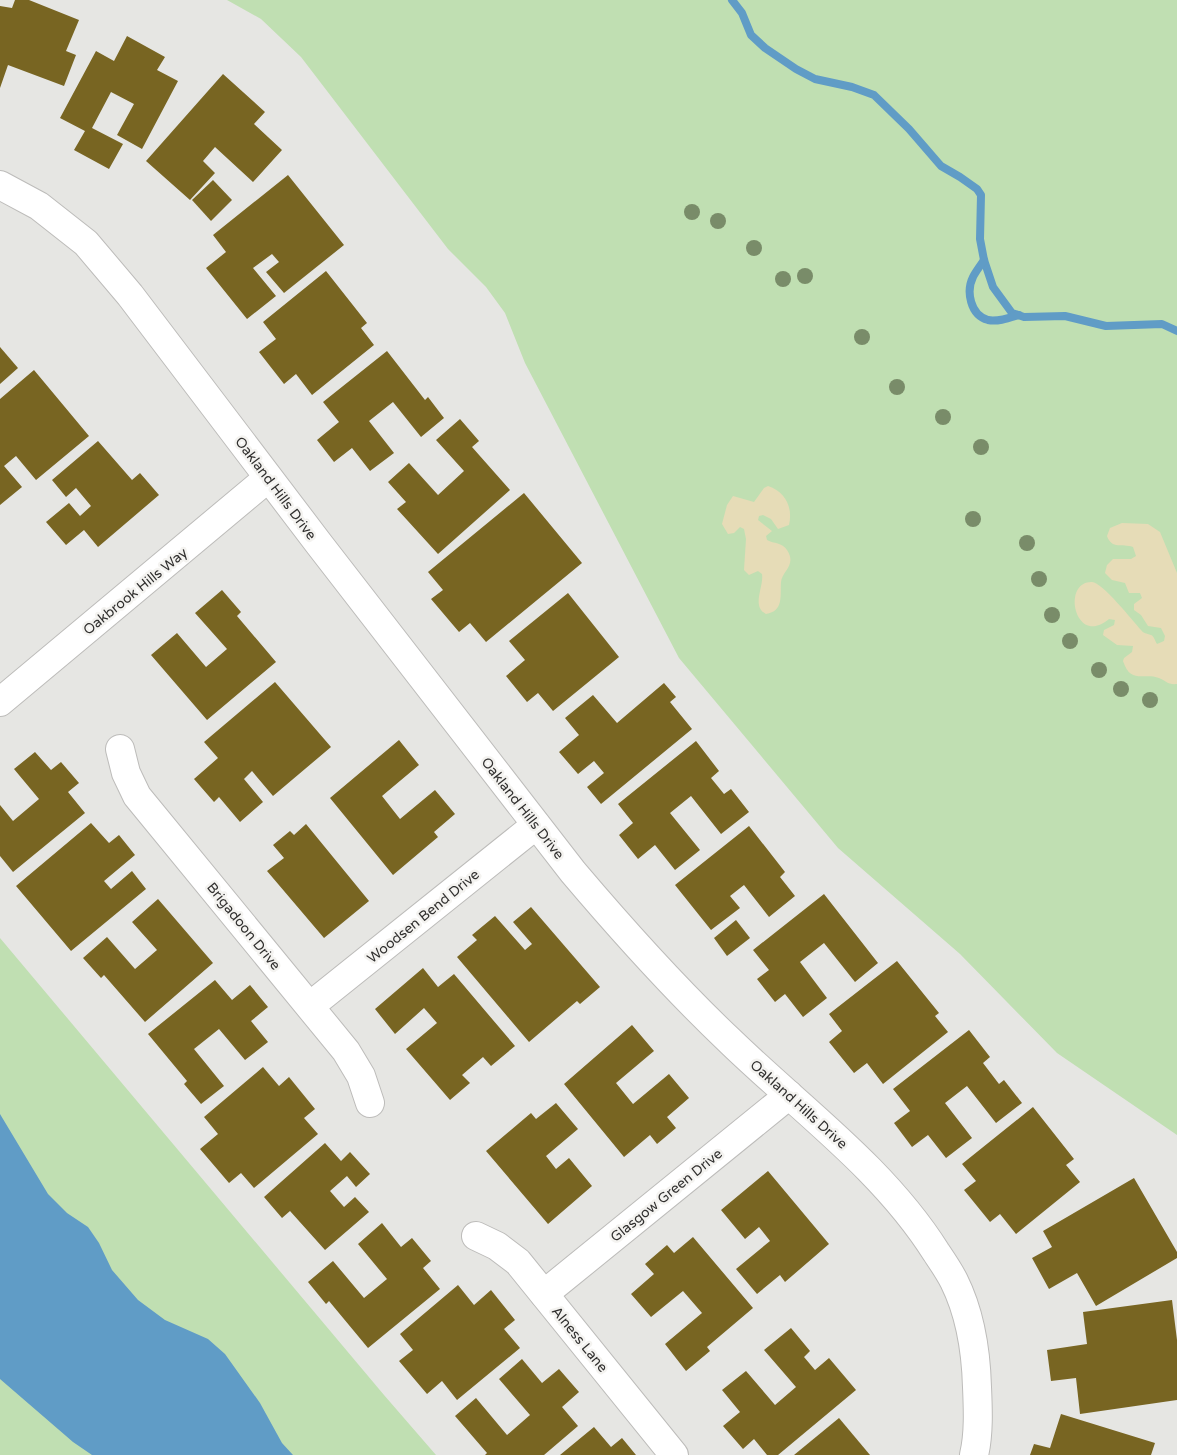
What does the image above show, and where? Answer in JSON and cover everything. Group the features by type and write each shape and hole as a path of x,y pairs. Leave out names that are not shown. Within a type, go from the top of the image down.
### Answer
{"street":[{"name":"Oakland Hills Drive","path":"0,185 39,206 86,243 130,295 268,478 536,825 573,872 639,949 731,1042 884,1185 912,1217 954,1281 972,1332 977,1373 978,1408 974,1455"},
{"name":"Oakbrook Hills Way","path":"0,702 268,478"},
{"name":"Brigadoon Drive","path":"120,749 126,773 137,796 346,1051 361,1076 370,1103"},
{"name":"Woodsen Bend Drive","path":"310,1006 536,825"},
{"name":"Glasgow Green Drive","path":"544,1294 788,1095"},
{"name":"Alness Lane","path":"476,1236 497,1246 518,1262 674,1455"}],"green space":[{"path":"227,0 1177,0 1177,1135 1057,1053 960,954 838,848 679,658 525,363 505,313 486,287 448,249 301,57 261,19"},
{"path":"0,938 384,1395 436,1455 0,1455"}],"sand":[{"path":"768,486 779,492 787,501 790,513 789,525 778,529 771,519 763,515 759,516 758,520 772,531 766,536 767,540 785,547 790,555 790,564 782,578 780,602 776,610 766,614 759,606 762,574 758,571 749,575 744,570 746,539 744,529 740,527 734,533 728,534 722,524 727,505 733,496 754,502 764,488"},
{"path":"1122,523 1148,524 1160,532 1177,573 1177,684 1169,683 1159,678 1138,676 1130,673 1123,661 1132,652 1133,646 1117,645 1103,635 1104,630 1114,625 1115,620 1109,619 1097,626 1088,625 1081,620 1076,611 1077,591 1082,584 1092,582 1103,588 1144,633 1153,636 1157,644 1164,641 1165,636 1161,628 1148,626 1141,615 1134,610 1134,604 1142,598 1140,593 1129,593 1125,583 1112,580 1105,573 1107,565 1113,559 1131,559 1136,556 1133,547 1115,545 1107,536 1110,528"}],"water":[{"path":"0,1114 48,1194 67,1213 88,1227 99,1243 112,1270 138,1300 165,1320 208,1339 225,1354 260,1403 282,1443 293,1455 92,1455 73,1442 0,1379"}],"building":[{"path":"15,0 29,0 79,20 66,51 76,55 64,86 8,65 0,88 0,6 12,8"},
{"path":"127,36 165,57 157,70 178,81 142,149 117,135 134,104 111,92 92,128 123,144 109,169 74,150 85,131 60,118 96,51 114,61"},
{"path":"223,74 265,112 254,124 282,150 253,182 215,147 203,161 215,173 190,200 146,161"},
{"path":"288,175 344,245 284,293 266,272 279,262 272,254 253,268 276,296 247,319 206,268 226,252 213,235"},
{"path":"213,180 232,200 211,221 192,200"},
{"path":"326,271 367,323 361,328 374,345 312,395 296,374 284,384 259,352 276,339 263,322"},
{"path":"0,347 18,368 0,384"},
{"path":"387,351 425,400 428,397 444,418 421,437 393,402 369,421 394,453 370,471 352,448 334,462 317,440 339,422 323,402"},
{"path":"34,370 89,436 36,480 16,456 4,466 22,487 0,505 0,399"},
{"path":"460,419 479,441 472,447 510,490 438,554 397,509 406,502 388,482 409,463 438,495 464,471 436,440"},
{"path":"98,441 132,480 140,473 159,495 98,547 84,530 66,545 46,522 69,503 80,516 91,506 76,488 66,497 52,480"},
{"path":"524,493 582,563 486,642 470,623 459,632 431,599 443,590 428,572"},
{"path":"222,590 241,612 237,616 276,662 207,720 151,655 177,633 206,667 227,649 195,613"},
{"path":"568,593 619,657 553,711 538,693 527,702 506,676 525,660 509,641"},
{"path":"275,682 331,747 273,796 252,771 244,779 263,802 240,822 219,797 214,802 194,779 218,758 204,742"},
{"path":"664,683 676,697 670,702 692,729 601,804 587,787 604,773 594,761 578,774 559,752 579,735 565,718 593,695 617,723"},
{"path":"399,740 419,765 382,796 400,819 435,790 455,814 434,832 438,837 393,875 330,798"},
{"path":"696,741 719,771 711,778 724,794 731,789 749,812 721,834 691,796 670,813 700,850 675,870 655,845 638,859 619,835 633,823 618,804"},
{"path":"35,752 51,770 61,762 79,783 68,792 85,813 13,872 0,856 0,805 13,821 39,799 14,769"},
{"path":"91,823 109,843 119,835 135,855 104,881 111,889 132,871 146,889 71,951 16,886"},
{"path":"306,824 369,901 324,938 267,871 284,858 273,845 290,831 294,835"},
{"path":"749,826 785,872 780,877 795,896 769,917 744,885 730,896 740,908 711,930 675,885"},
{"path":"824,894 878,963 855,982 824,943 800,962 827,998 803,1017 785,994 775,1002 757,979 769,970 753,950"},
{"path":"158,899 213,963 145,1022 104,975 101,978 83,958 107,937 135,969 157,950 132,922"},
{"path":"531,907 600,987 580,1004 577,1001 529,1042 457,957 477,940 472,935 495,916 525,950 532,944 513,922"},
{"path":"736,920 750,938 727,956 714,938"},
{"path":"897,961 939,1013 935,1016 948,1032 883,1084 867,1063 854,1073 829,1042 842,1031 829,1014"},
{"path":"423,968 438,987 454,974 515,1046 491,1066 483,1057 462,1075 470,1083 450,1100 406,1049 437,1023 424,1008 395,1034 375,1009"},
{"path":"215,980 232,1000 250,985 268,1007 251,1021 268,1042 245,1060 219,1029 194,1049 224,1086 201,1104 184,1084 187,1081 148,1034"},
{"path":"632,1025 654,1051 616,1083 633,1104 669,1074 689,1098 667,1117 676,1128 657,1144 650,1135 624,1157 564,1084"},
{"path":"969,1030 990,1057 983,1063 999,1084 1004,1080 1022,1103 996,1123 967,1086 945,1103 972,1138 946,1158 928,1135 912,1147 894,1123 910,1111 893,1089"},
{"path":"263,1067 279,1086 289,1077 315,1109 304,1118 318,1134 254,1188 241,1173 229,1183 200,1149 218,1134 204,1117"},
{"path":"556,1103 578,1129 546,1156 556,1169 569,1158 592,1186 548,1224 486,1151 531,1113 536,1119"},
{"path":"1033,1107 1074,1159 1066,1165 1080,1182 1016,1234 1000,1214 990,1222 964,1190 976,1181 962,1164"},
{"path":"325,1143 341,1161 350,1152 370,1174 356,1187 347,1176 330,1191 344,1207 355,1197 369,1212 325,1250 290,1211 282,1218 264,1197"},
{"path":"768,1171 829,1244 785,1282 780,1275 757,1294 736,1269 770,1241 759,1227 745,1239 721,1210"},
{"path":"1134,1178 1177,1252 1177,1258 1096,1306 1077,1273 1049,1289 1032,1258 1052,1247 1043,1231"},
{"path":"382,1223 401,1247 412,1238 431,1261 423,1268 440,1289 368,1348 329,1301 326,1304 308,1282 333,1261 364,1298 387,1279 358,1244"},
{"path":"693,1237 753,1308 707,1347 710,1351 686,1371 665,1344 702,1313 683,1291 651,1317 631,1294 654,1274 645,1264 667,1245 674,1253"},
{"path":"458,1285 474,1305 491,1290 515,1320 504,1329 520,1348 457,1400 442,1381 427,1394 399,1361 413,1350 400,1334"},
{"path":"1172,1300 1177,1340 1177,1400 1080,1414 1076,1378 1051,1381 1047,1350 1087,1344 1083,1312"},
{"path":"791,1328 810,1351 804,1357 815,1370 829,1358 856,1390 778,1455 767,1455 754,1439 743,1449 723,1426 740,1412 722,1390 746,1371 775,1405 796,1387 764,1350"},
{"path":"522,1359 542,1383 559,1369 579,1392 562,1407 578,1426 544,1455 485,1455 487,1453 455,1416 476,1398 507,1435 530,1415 499,1379"},
{"path":"1061,1414 1155,1443 1151,1455 1030,1455 1034,1444 1050,1448"},
{"path":"839,1418 870,1455 794,1455"},
{"path":"594,1427 611,1447 622,1438 636,1455 560,1455"}],"waterway":[{"path":"732,0 742,13 751,35 765,48 796,69 815,79 852,87 874,95 909,129 941,166 977,189 981,195 980,239 984,260 993,287 1012,313 1024,317 1065,316 1106,326 1162,324 1177,331"},
{"path":"984,260 971,283 970,295 973,308 988,320 1000,320 1019,315"}]}
